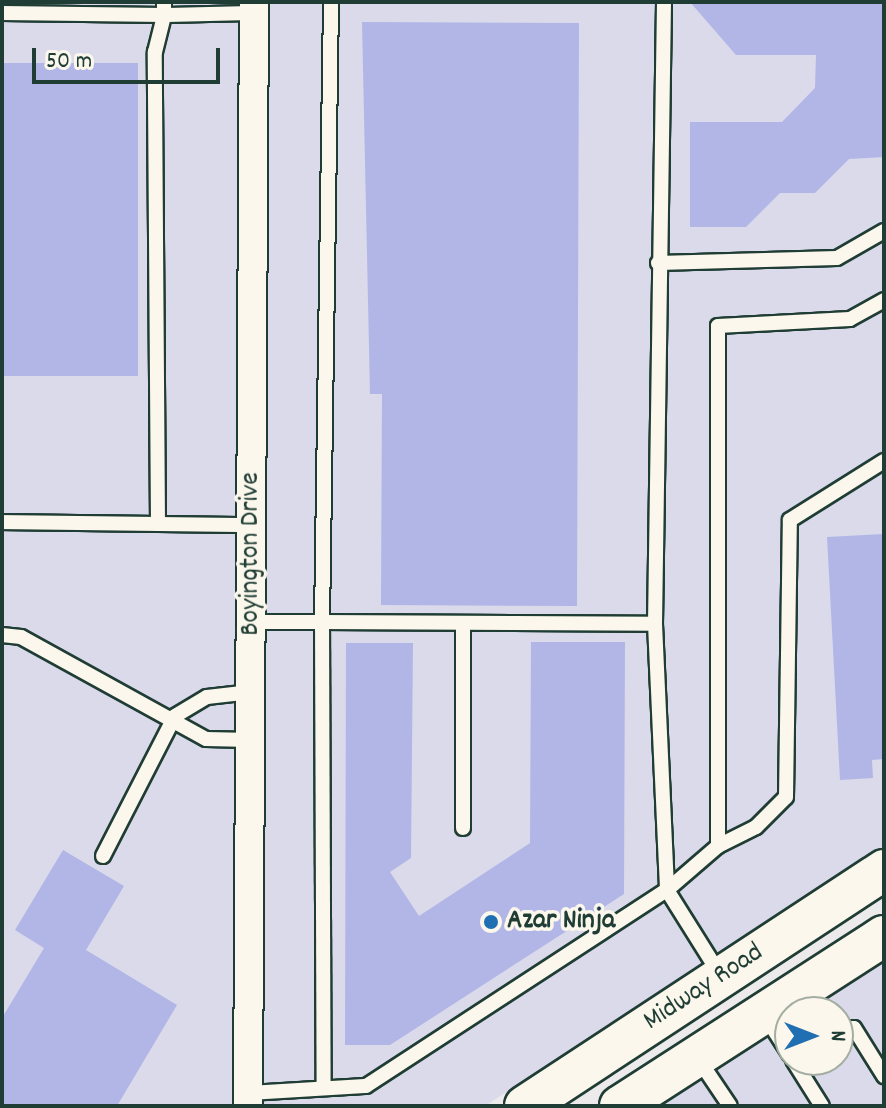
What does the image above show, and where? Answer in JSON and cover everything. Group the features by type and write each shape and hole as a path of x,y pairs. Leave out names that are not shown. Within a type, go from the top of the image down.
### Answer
{"main road":[{"name":"Midway Road","path":"525,1106 884,870"},
{"name":"Midway Road","path":"620,1106 884,936"},
{"path":"721,976 756,1016"}],"street":[{"name":"Boyington Drive","path":"248,1099 254,8"}],"lane":[{"path":"324,1088 322,622 331,2"},
{"path":"664,2 655,624 667,890 721,976"},
{"path":"158,524 155,52 164,8"},
{"path":"2,13 254,8"},
{"path":"658,263 837,258 884,231"},
{"path":"718,846 718,326 850,319 884,300"},
{"path":"248,1099 324,1088 366,1086 667,890 718,846 756,827 786,797 790,520 884,461"},
{"path":"2,522 252,525"},
{"path":"252,622 655,624"},
{"path":"463,623 463,828"},
{"path":"2,635 21,637 175,716 206,739 251,740"},
{"path":"103,856 175,716 207,697 251,692"},
{"path":"756,1016 774,1037"},
{"path":"854,1028 884,1076"},
{"path":"696,1056 730,1106"},
{"path":"803,1076 822,1106"}],"shaded area":[{"path":"2,2 884,2 884,847 485,1106 2,1106"},
{"path":"884,956 884,1106 651,1106 774,1026 774,1076 854,1076 854,996 821,996"}],"building":[{"path":"690,2 884,2 884,157 849,159 815,193 780,193 746,227 690,227 690,122 782,122 815,88 816,55 736,55"},
{"path":"362,22 579,23 577,606 381,605 382,394 370,394"},
{"path":"2,63 138,63 138,376 2,376"},
{"path":"884,534 884,759 872,760 873,778 840,780 827,537"},
{"path":"531,642 625,642 624,894 390,1045 345,1045 346,643 413,643 411,858 390,872 419,916 530,843"},
{"path":"63,850 124,886 86,950 177,1005 117,1106 2,1106 2,1018 44,948 15,930"}],"place":[{"name":"Azar Ninja","path":"491,922"}]}
